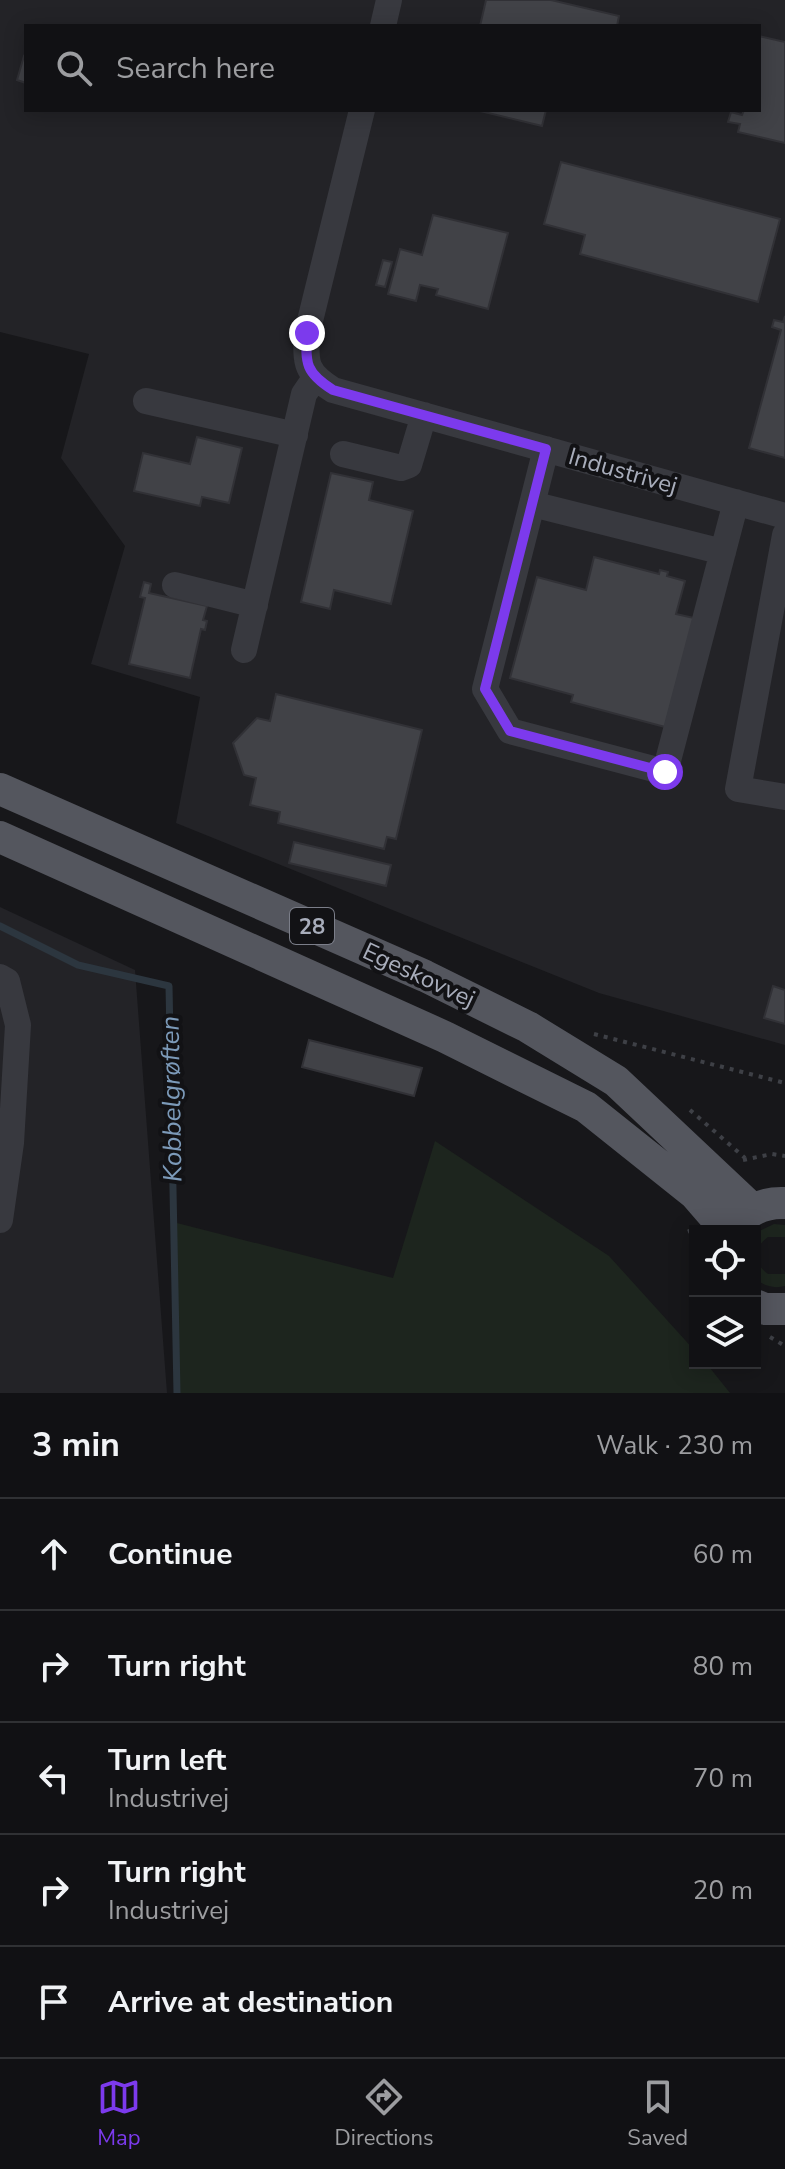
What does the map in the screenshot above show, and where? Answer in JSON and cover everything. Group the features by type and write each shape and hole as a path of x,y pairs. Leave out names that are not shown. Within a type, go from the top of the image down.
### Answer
{"main road":[{"name":"Egeskovvej","path":"0,789 425,976 528,1027 616,1081 737,1224"},
{"name":"Egeskovvej","path":"0,837 445,1037 586,1107 737,1224"},
{"path":"737,1224 764,1205 785,1203"},
{"path":"761,1307 785,1309"}],"street":[{"path":"383,24 389,0"},
{"path":"244,650 304,394 315,378 306,357 307,333 362,112"},
{"name":"Industrivej","path":"315,378 333,390 785,516"},
{"path":"146,401 295,435"},
{"path":"343,454 401,468 409,465 424,415"},
{"path":"546,449 485,689 510,731 665,772 736,502"},
{"path":"532,504 723,552"},
{"path":"785,535 738,789 785,797"},
{"path":"175,585 255,605"},
{"path":"0,977 7,981 18,1025 0,1220"}],"path":[{"path":"588,1032 785,1083"}],"shaded area":[{"path":"0,0 785,0 785,1045 599,993 176,823 200,697 91,664 125,546 61,458 89,354 0,332"},
{"path":"0,907 135,970 167,1393 0,1393"},
{"path":"435,1141 609,1256 689,1344 689,1369 711,1369 730,1393 180,1393 173,1222 393,1278"},
{"path":"774,1224 785,1225 785,1237 768,1237 761,1244 761,1230"},
{"path":"761,1267 768,1274 785,1274 785,1286 761,1282"}],"building":[{"path":"486,0 551,0 619,16 617,24 480,24"},
{"path":"761,36 785,42 785,143 738,132 740,124 728,122 731,112 742,115 743,112 761,112"},
{"path":"24,56 24,82 17,80"},
{"path":"484,112 546,112 542,126"},
{"path":"561,162 780,219 758,302 580,254 585,235 544,224"},
{"path":"433,215 508,233 488,309 436,295 438,289 420,285 416,301 388,294 400,249 422,255"},
{"path":"383,260 392,262 385,287 376,285"},
{"path":"785,316 785,458 749,448 781,330 772,327 774,320 783,322"},
{"path":"197,437 242,448 229,503 202,497 200,506 134,491 143,453 190,464"},
{"path":"331,473 373,482 369,500 413,511 391,604 334,590 330,609 301,602"},
{"path":"594,557 659,574 660,570 668,572 667,576 685,581 676,614 694,618 665,727 571,702 573,695 510,678 537,577 586,590"},
{"path":"144,582 151,584 149,593 207,606 203,620 207,621 205,630 201,629 190,678 129,664 145,598 140,597"},
{"path":"276,694 422,730 396,839 387,837 384,849 278,823 280,812 250,805 256,778 244,775 233,743 257,718 270,721"},
{"path":"294,842 391,865 386,886 289,863"},
{"path":"773,986 785,990 785,1024 764,1018"},
{"path":"309,1040 422,1068 414,1096 302,1067"}],"waterway":[{"name":"Kobbelgrøften","path":"0,926 78,965 169,986 177,1393"}],"route":[{"path":"307,333 306,357 315,378 333,390 546,449 485,689 510,731 665,772"}]}
